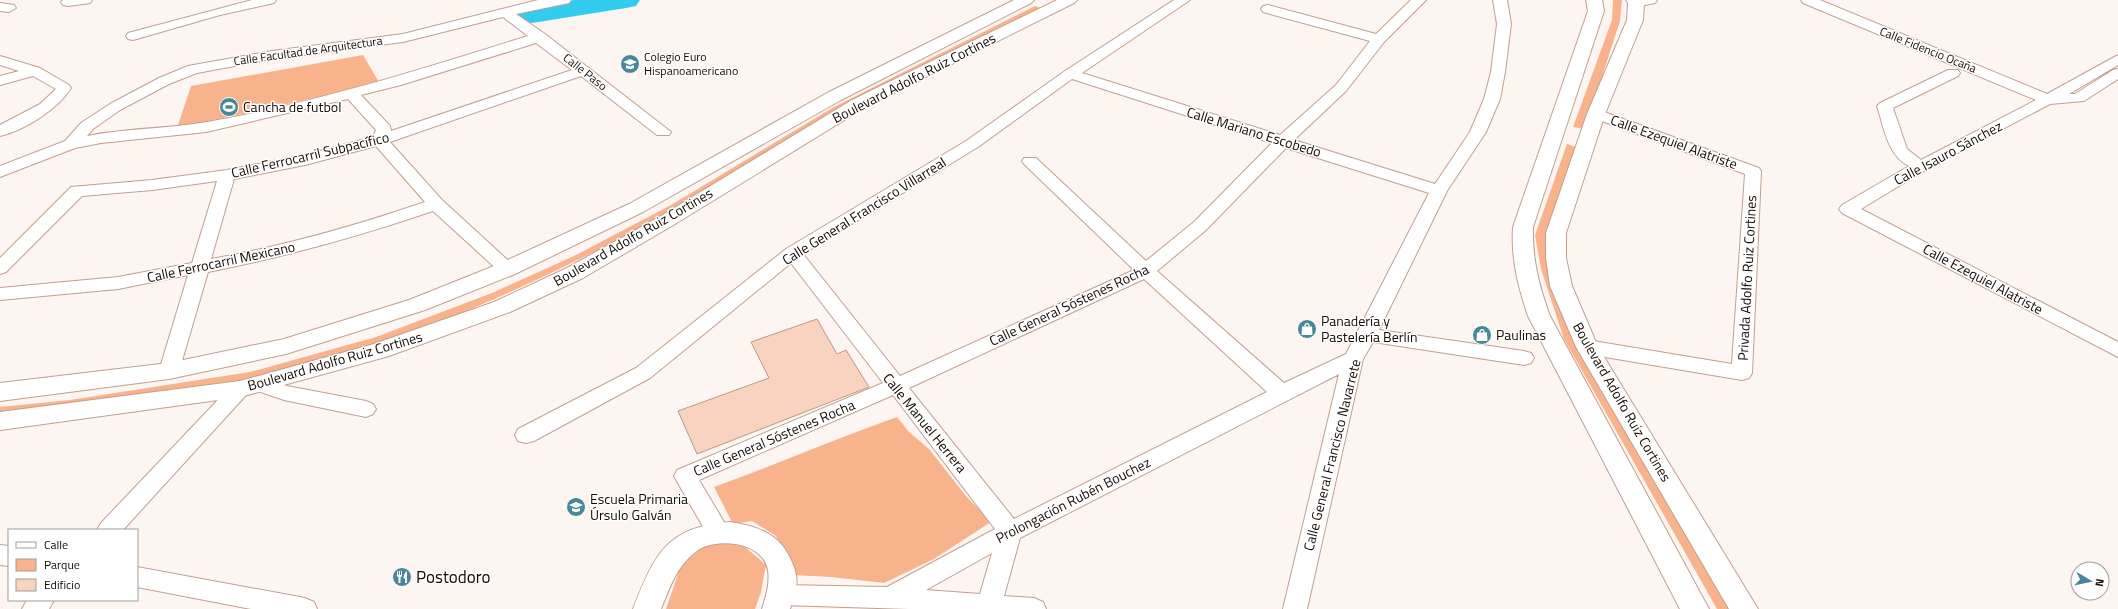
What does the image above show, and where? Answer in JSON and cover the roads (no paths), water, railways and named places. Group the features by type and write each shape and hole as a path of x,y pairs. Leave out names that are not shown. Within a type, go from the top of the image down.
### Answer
{"main road":[{"name":"Boulevard Adolfo Ruiz Cortines","path":"0,392 169,371 286,346 417,305 507,269 636,208 835,96 1026,0"},
{"path":"1594,0 1596,11 1522,227 1521,250 1527,282 1539,316 1695,609"},
{"name":"Boulevard Adolfo Ruiz Cortines","path":"1640,1 1635,20 1588,136 1556,233 1556,258 1561,286 1587,347 1744,609"},
{"name":"Boulevard Adolfo Ruiz Cortines","path":"0,421 158,401 249,386 381,350 502,307 575,273 668,220 858,104 1059,2"},
{"path":"1555,128 1588,136"},
{"path":"647,609 669,561 690,542 718,532 738,532 756,538 768,547 783,568 780,602"}],"street":[{"path":"68,2 85,0"},
{"path":"133,36 217,12 269,0"},
{"name":"Calle Facultad de Arquitectura","path":"71,144 87,126 115,107 164,81 193,69 272,54 403,38 512,17 564,0"},
{"name":"Calle General Francisco Villarreal","path":"526,435 643,373 792,253 972,144 1070,74 1183,0"},
{"name":"Calle General Sóstenes Rocha","path":"718,532 685,476 895,386 1146,271 1200,226 1283,141 1342,88 1379,39 1419,0"},
{"name":"Calle General Francisco Navarrete","path":"1295,609 1353,358 1367,335 1439,191 1478,132 1492,99 1498,72 1504,24 1500,0"},
{"name":"Calle Fidencio Ocaña","path":"1808,0 2049,100"},
{"path":"1268,9 1379,39"},
{"name":"Calle Paso","path":"512,17 664,132"},
{"name":"Calle Facultad de Arquitectura","path":"0,172 71,144 101,138 206,127 289,109 352,94 540,37"},
{"name":"Calle Isauro Sánchez","path":"1848,209 1921,166 2049,100 2118,59"},
{"path":"0,60 35,71 64,88 61,95 51,104 0,131"},
{"path":"0,81 35,71"},
{"name":"Calle Ferrocarril Subpacífico","path":"0,268 77,191 152,185 227,176 305,160 380,140 582,71"},
{"path":"1921,166 1909,160 1900,151 1885,106 1953,73"},
{"name":"Calle Isauro Sánchez","path":"2049,100 2079,98 2118,73"},
{"name":"Calle Mariano Escobedo","path":"1070,74 1439,191"},
{"path":"352,94 384,129 380,140 436,204 507,269"},
{"name":"Calle Ezequiel Alatriste","path":"1596,114 1753,171"},
{"path":"1030,161 1146,271 1282,393"},
{"name":"Privada Adolfo Ruiz Cortines","path":"1587,347 1742,373 1753,171"},
{"path":"169,371 227,176"},
{"name":"Calle Ferrocarril Mexicano","path":"0,294 118,283 270,254 372,226 436,204"},
{"name":"Calle Ezequiel Alatriste","path":"1848,209 2118,350"},
{"name":"Calle Manuel Herrera","path":"792,253 895,386 947,448 1010,532"},
{"path":"1367,335 1524,358"},
{"name":"Prolongación Rubén Bouchez","path":"780,602 890,597 1010,532 1353,358"},
{"path":"110,529 249,386 366,409"},
{"path":"989,606 1010,532"},
{"path":"138,577 305,609"},
{"path":"890,597 1034,609"},
{"path":"34,609 41,601"}],"waterway":[{"path":"532,15 626,0"}],"place":[{"name":"Colegio Euro Hispanoamericano","path":"630,64"},
{"name":"Cancha de futbol","path":"229,107"},
{"name":"Panadería y Pastelería Berlín","path":"1307,329"},
{"name":"Paulinas","path":"1482,335"},
{"name":"Escuela Primaria Úrsulo Galván","path":"576,507"},
{"name":"Postodoro","path":"402,577"}]}
